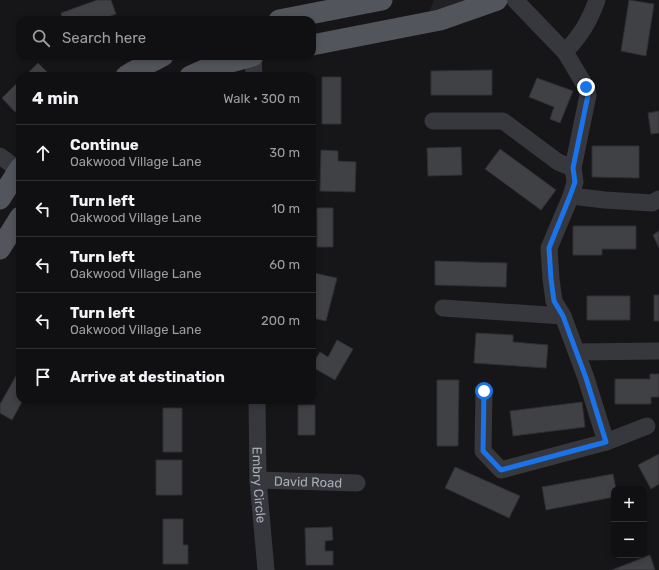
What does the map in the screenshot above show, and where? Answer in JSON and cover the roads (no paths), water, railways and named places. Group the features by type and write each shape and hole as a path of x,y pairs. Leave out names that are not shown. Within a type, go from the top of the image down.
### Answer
{"main road":[{"path":"300,16 382,0"},
{"path":"316,43 440,20 497,0"},
{"path":"132,72 155,60"},
{"path":"199,72 239,60"},
{"path":"0,199 16,174"},
{"path":"0,249 16,223"}],"street":[{"path":"515,0 565,52 586,87 588,95 573,168 575,182 549,248 554,301 563,316 577,352 606,442"},
{"path":"565,52 579,37 590,18 597,0"},
{"path":"253,60 254,72"},
{"path":"433,121 503,121 558,162 573,168"},
{"path":"0,156 16,167"},
{"path":"570,196 652,203 659,199"},
{"path":"443,308 563,316"},
{"path":"577,352 659,351"},
{"path":"484,391 483,451 501,470 606,442 647,426"},
{"name":"Embry Circle","path":"257,404 258,480 266,570"},
{"name":"David Road","path":"258,480 358,483"}]}
